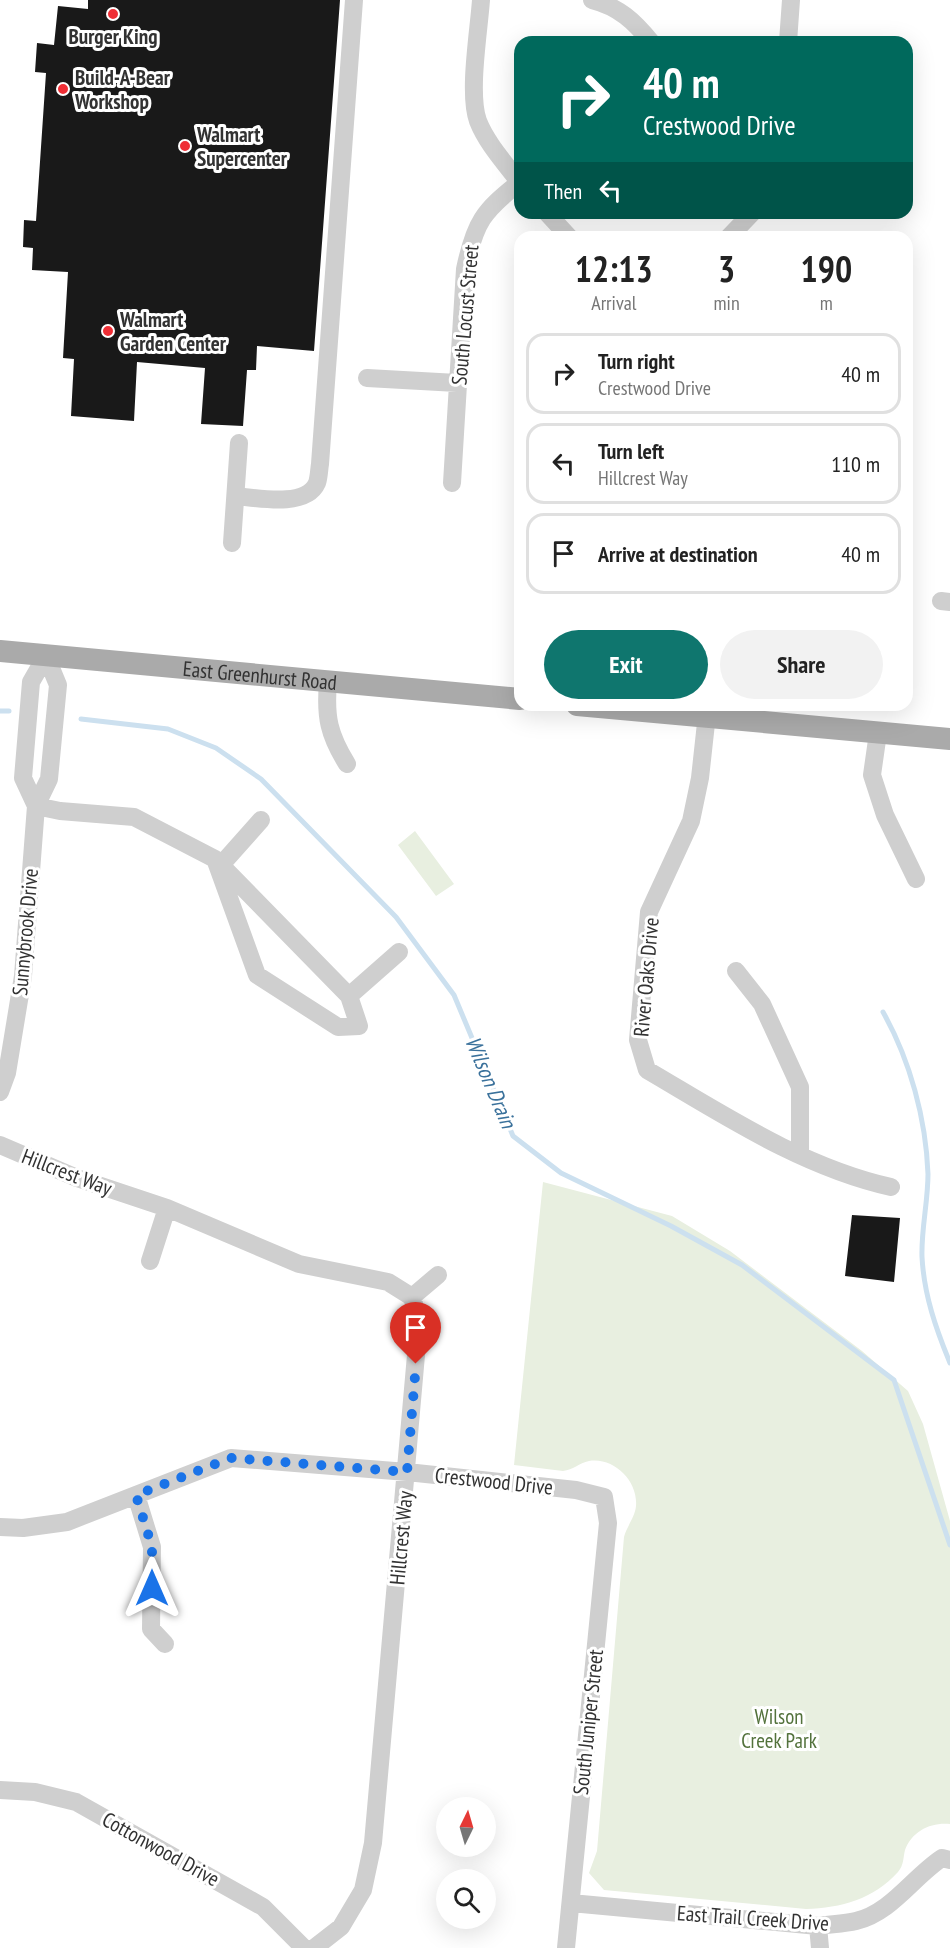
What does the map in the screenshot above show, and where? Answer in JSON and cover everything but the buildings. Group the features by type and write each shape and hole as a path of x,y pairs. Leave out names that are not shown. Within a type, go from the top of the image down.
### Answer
{"main road":[{"name":"East Greenhurst Road","path":"0,651 514,698"},
{"path":"707,711 878,733 950,739"}],"street":[{"path":"236,496 284,500 303,496 316,485 320,464 354,0"},
{"name":"South Locust Street","path":"481,0 474,95 477,120 488,140 514,174"},
{"path":"592,0 609,4 632,19 646,36"},
{"path":"788,36 790,0"},
{"name":"South Locust Street","path":"452,483 465,268 472,234 490,206 514,187"},
{"path":"553,219 564,231"},
{"path":"735,231 746,219"},
{"path":"367,378 458,383"},
{"path":"232,543 239,443"},
{"name":"Sunnybrook Drive","path":"36,806 23,778 31,682 46,656"},
{"name":"Sunnybrook Drive","path":"0,1092 7,1073 23,976 36,806 49,779 58,685 46,656"},
{"path":"328,683 326,707 332,741 347,764"},
{"name":"River Oaks Drive","path":"707,711 700,778 691,821 650,912 639,1040 647,1070 785,1149 824,1167 891,1187"},
{"path":"878,733 872,775 885,815 915,879"},
{"path":"36,806 60,811 134,817 218,862 349,996 359,1026 338,1027 257,975 218,862"},
{"path":"218,862 261,820"},
{"path":"349,996 399,952"},
{"path":"736,971 762,1004 800,1087 800,1154"},
{"name":"Hillcrest Way","path":"0,1145 77,1178 167,1208 298,1264 388,1282 412,1296 419,1321 373,1843 363,1890 341,1927 314,1948"},
{"path":"150,1261 167,1208"},
{"path":"412,1296 438,1275"},
{"name":"Crestwood Drive","path":"0,1527 23,1528 67,1522 231,1458 407,1472 576,1490 604,1497"},
{"path":"136,1495 152,1547 151,1629 165,1644"},
{"name":"South Juniper Street","path":"566,1948 608,1523 604,1497"},
{"name":"Cottonwood Drive","path":"0,1791 34,1792 76,1802 263,1907 304,1948"},
{"name":"East Trail Creek Drive","path":"571,1903 818,1926 858,1921 894,1901 927,1868 942,1858 950,1860"},
{"path":"818,1926 820,1948"}],"green space":[{"path":"415,831 454,884 436,896 398,845"},
{"name":"Wilson Creek Park","path":"543,1182 672,1216 730,1251 862,1351 908,1391 923,1424 950,1521 950,1824 929,1826 917,1833 908,1843 898,1872 868,1895 832,1907 806,1909 604,1890 589,1873 597,1851 624,1537 635,1510 636,1497 629,1480 623,1473 607,1463 589,1461 563,1471 514,1465"}],"waterway":[{"name":"Wilson Drain","path":"0,711 9,711"},
{"name":"Wilson Drain","path":"81,719 168,729 216,748 261,779 396,917 454,995 513,1136 561,1173 671,1226 742,1265 894,1380 950,1545"},
{"path":"883,1012 909,1070 920,1111 928,1174 923,1226 923,1271 931,1312 950,1363"}],"place":[{"name":"Burger King","path":"113,14"},
{"name":"Build-A-Bear Workshop","path":"63,89"},
{"name":"Walmart Supercenter","path":"185,146"},
{"name":"Walmart Garden Center","path":"108,331"}],"route":[{"path":"152,1588 152,1547 136,1495 231,1458 407,1472 416,1364"}]}
